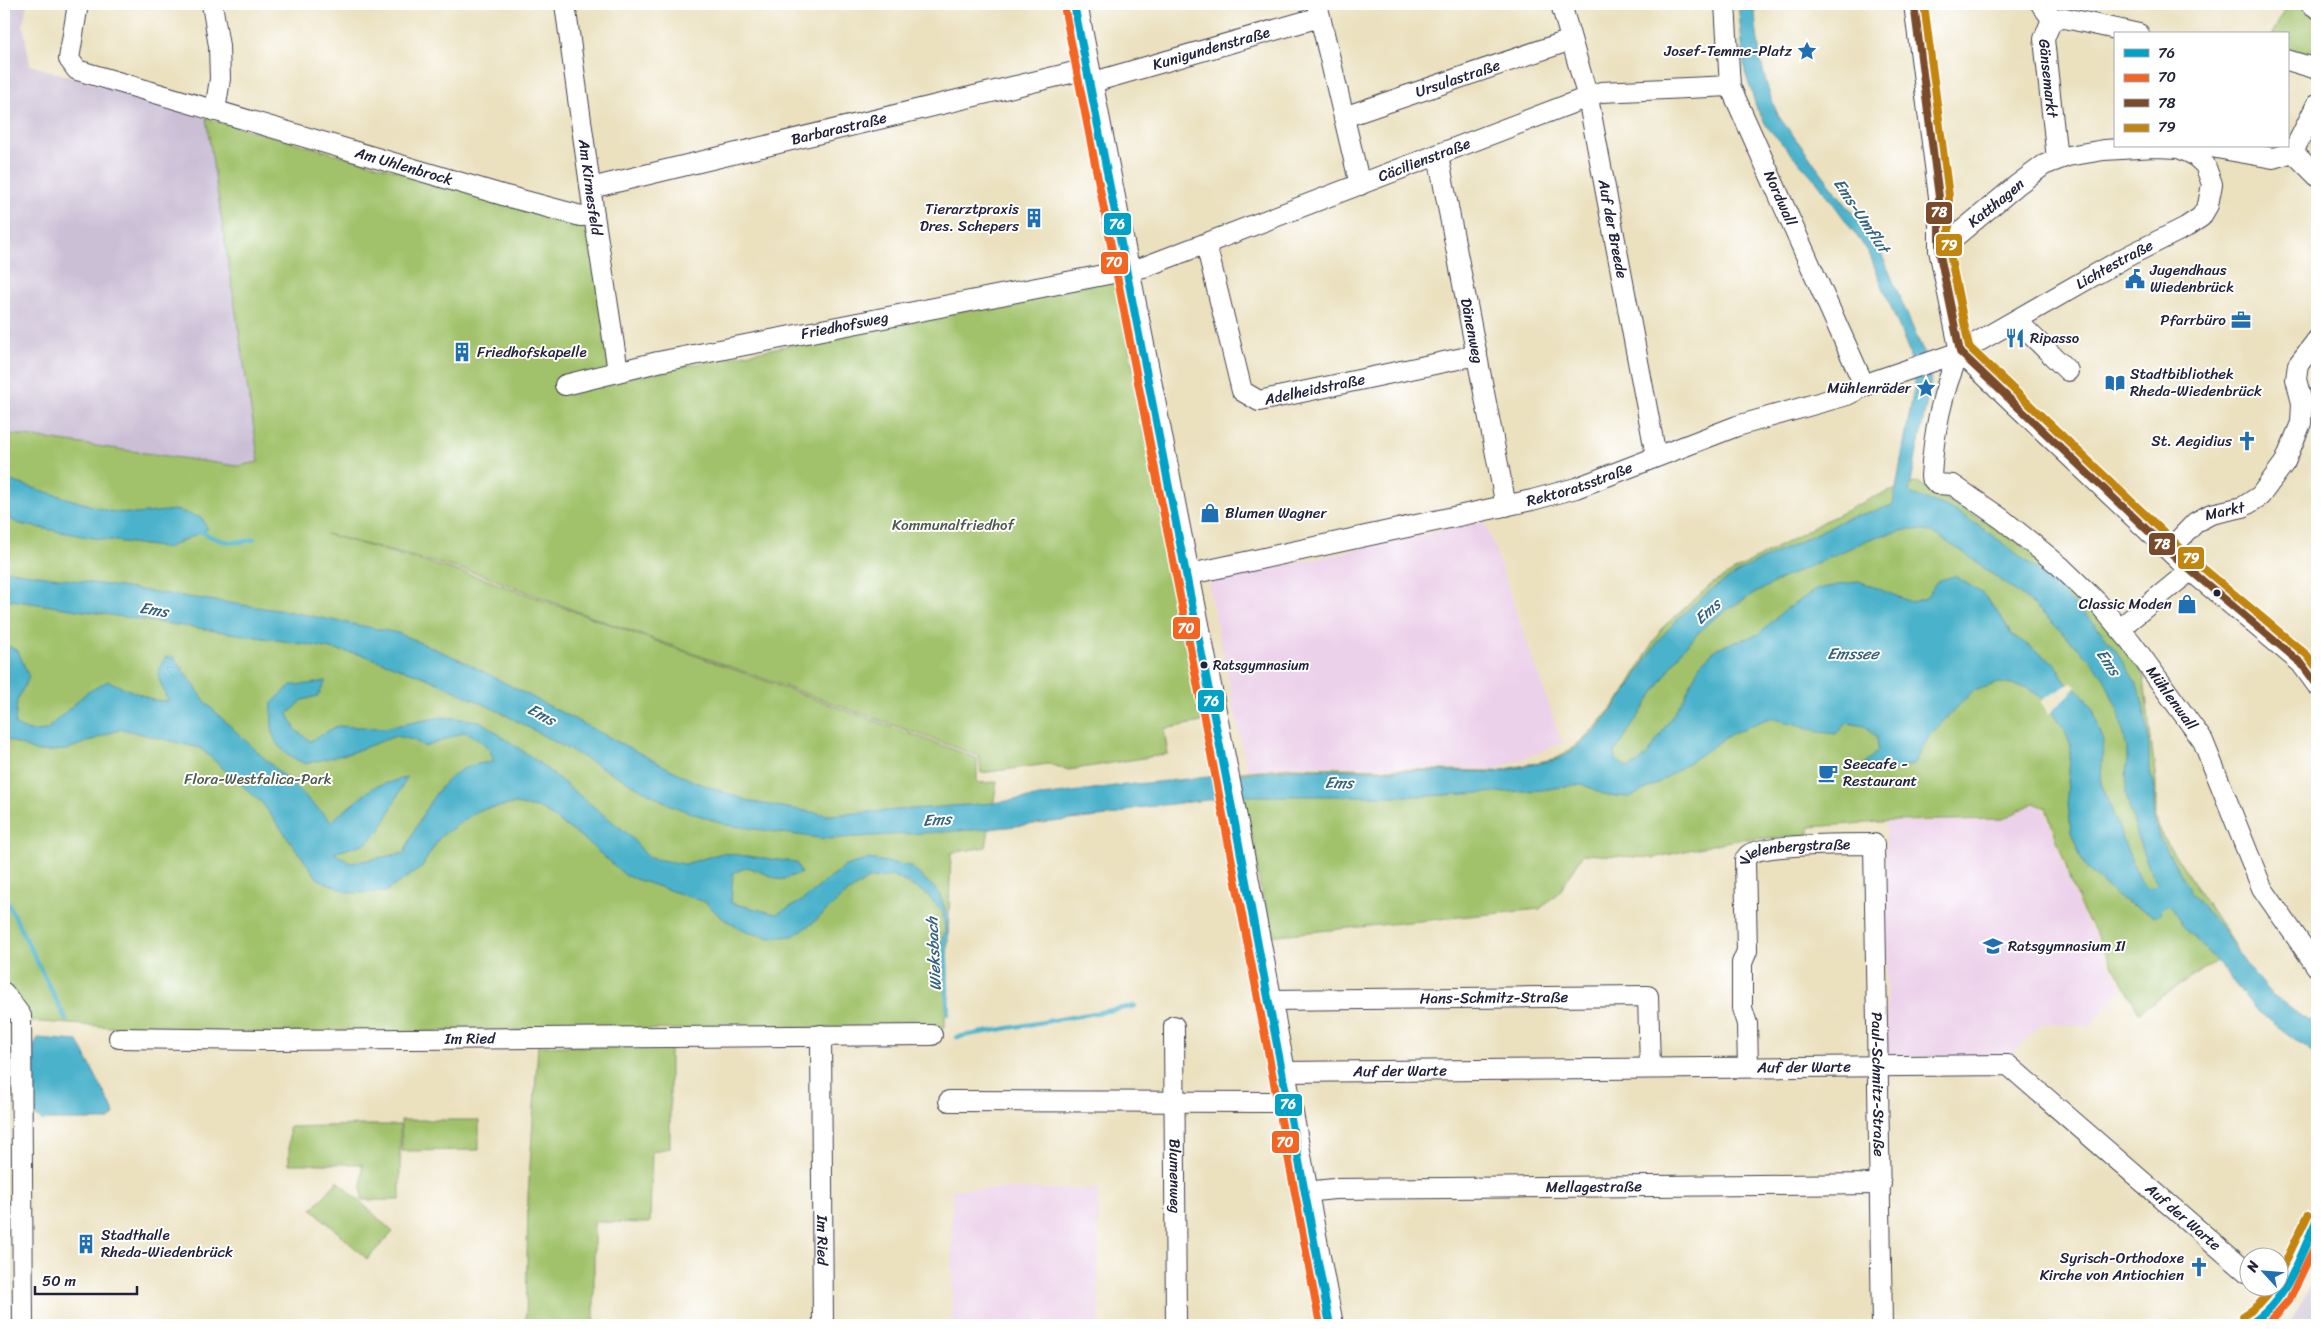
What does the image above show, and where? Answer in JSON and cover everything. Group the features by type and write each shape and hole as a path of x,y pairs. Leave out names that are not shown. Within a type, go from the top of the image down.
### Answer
{"main road":[{"path":"1074,4 1234,816 1330,1325"}],"street":[{"name":"Am Uhlenbrock","path":"78,4 69,59 77,70 534,204 581,216 594,215"},
{"path":"212,4 219,46 220,79 215,111"},
{"name":"Am Kirmesfeld","path":"565,4 618,371"},
{"name":"Auf der Breede","path":"1561,4 1588,98 1656,456"},
{"name":"Nordwall","path":"1725,4 1730,86 1864,385"},
{"path":"1914,4 1938,197 1939,250 1960,352 2169,550 2302,663 2317,685"},
{"path":"2311,4 2317,8"},
{"path":"1318,10 1360,185"},
{"name":"Kunigundenstraße","path":"1088,76 1318,10"},
{"path":"2047,12 2065,18 2130,32"},
{"name":"Gänsemarkt","path":"2047,12 2044,39 2057,159"},
{"name":"Ursulastraße","path":"1344,118 1571,40"},
{"path":"2288,60 2317,69"},
{"name":"Barbarastraße","path":"591,188 1088,76"},
{"name":"Cäcilienstraße","path":"1127,270 1144,267 1206,244 1601,92 1730,86"},
{"path":"2317,104 2293,152 2317,176"},
{"name":"Katthagen","path":"1939,250 2017,185 2057,159 2086,153 2144,148"},
{"name":"Katthagen","path":"2179,148 2196,148 2273,158 2293,152"},
{"name":"Lichtestraße","path":"1960,352 2126,257 2186,227 2201,217 2208,204 2212,184 2196,148"},
{"name":"Dänenweg","path":"1438,156 1506,506"},
{"name":"Adelheidstraße","path":"1206,244 1242,391 1259,401 1477,355"},
{"name":"Friedhofsweg","path":"565,385 618,371 1127,270"},
{"path":"2017,321 2068,371"},
{"name":"Markt","path":"2169,550 2196,522 2211,514 2243,507 2260,496 2278,472 2285,462 2310,404 2296,379 2298,365 2317,340"},
{"name":"Rektoratsstraße","path":"1186,575 1506,506 1576,488 1737,426 1847,395 1864,385 1960,352"},
{"name":"Mühlenwall","path":"1960,352 1952,368 1932,448 1931,477 1937,484 1953,485 2002,519 2060,566 2098,603 2120,628 2203,741 2262,888 2317,967"},
{"path":"2120,628 2191,570"},
{"name":"Paul-Schmitz-Straße","path":"1874,844 1878,970 1877,1066 1881,1184 1882,1325"},
{"name":"Vielenbergstraße","path":"1748,1067 1747,1024 1742,1008 1742,962 1747,951 1745,860 1750,854 1758,851 1812,845 1874,844"},
{"path":"4,993 21,1016 23,1325"},
{"name":"Hans-Schmitz-Straße","path":"1268,1000 1648,996 1650,1067"},
{"name":"Blumenweg","path":"1174,1026 1176,1325"},
{"name":"Im Ried","path":"821,1035 823,1325"},
{"name":"Im Ried","path":"119,1038 271,1040 932,1035"},
{"name":"Auf der Warte","path":"1282,1072 2008,1065 2238,1264"},
{"path":"949,1101 1174,1102 1288,1100"},
{"name":"Mellagestraße","path":"1306,1192 1334,1189 1881,1184"},
{"path":"2288,1266 2317,1219"},
{"path":"2252,1325 2267,1313 2270,1296"}],"shaded area":[{"path":"4,4 27,4 23,24 30,65 206,118 259,462 237,466 4,433"},
{"name":"Ratsgymnasium","path":"1485,521 1562,743 1497,769 1292,765 1247,770 1208,583"},
{"name":"Ratsgymnasium II","path":"2034,804 2044,809 2077,903 2122,988 2090,1026 2041,1023 2011,1057 1891,1057 1887,1054 1886,823 2003,820"},
{"path":"952,1189 1098,1189 1099,1325 952,1325"},
{"path":"2317,1271 2317,1325 2290,1325 2300,1307"}],"green space":[{"path":"2288,4 2296,4 2317,18 2317,58 2311,59 2288,54 2288,32 2273,32"},
{"path":"206,118 590,224 611,381 1109,281 1117,286 1202,722 1164,729 1168,754 1069,770 1048,764 981,773 979,756 592,617 482,575 326,534 482,578 977,758 977,783 997,782 986,847 951,853 945,1027 131,1034 113,1027 26,1021 4,985 4,433 237,466 259,462"},
{"path":"1917,482 1996,528 2044,561 2132,652 2144,678 2156,782 2156,819 2160,832 2236,948 2139,1012 2079,904 2046,808 2034,803 2003,819 1894,821 1810,827 1810,837 1739,839 1653,858 1583,854 1561,890 1540,909 1269,936 1239,772 1291,767 1497,771 1557,758 1575,746 1596,727 1624,693 1661,629 1713,583 1819,524 1874,497"},
{"path":"538,1046 670,1047 670,1148 652,1151 650,1223 594,1222 594,1325 526,1325 528,1195"},
{"path":"401,1120 479,1120 479,1150 402,1151"},
{"path":"400,1125 400,1200 362,1200 362,1164 289,1164 289,1127"},
{"path":"338,1181 393,1232 367,1259 312,1209"}],"water":[{"path":"1738,4 1754,4 1764,75 1779,117 1879,248 1924,354 1931,380 1909,493 1943,505 1964,516 2006,545 2036,569 2094,623 2115,649 2137,684 2143,704 2149,741 2149,771 2154,783 2154,819 2158,834 2192,894 2221,928 2269,992 2302,1017 2317,1025 2317,1056 2256,1010 2217,962 2183,926 2151,873 2136,834 2126,793 2127,749 2119,713 2103,676 2088,658 2034,605 1961,551 1931,532 1911,529 1875,537 1785,577 1734,605 1709,622 1682,650 1615,752 1616,760 1628,768 1637,764 1648,754 1685,696 1700,664 1717,648 1759,634 1783,611 1817,589 1859,581 1911,602 1926,598 1937,581 1955,576 1982,593 1999,614 2011,634 2056,664 2066,683 2080,691 2093,710 2103,739 2101,783 2138,877 2162,908 2161,913 2154,916 2117,897 2084,866 2071,832 2067,794 2071,746 2063,727 2038,695 2025,687 1999,683 1973,691 1930,735 1913,765 1892,770 1864,765 1878,750 1877,737 1865,726 1847,723 1836,734 1819,732 1800,725 1769,718 1731,734 1657,784 1630,797 1607,796 1582,784 1543,790 1425,796 1243,796 1136,808 1116,815 989,829 825,839 726,825 672,806 500,712 427,678 363,655 303,644 4,599 4,570 291,612 398,633 461,660 695,782 752,802 829,815 993,803 1115,786 1292,769 1497,772 1559,759 1576,748 1597,729 1624,695 1660,638 1685,612 1715,587 1749,566 1843,520 1893,505 1915,383 1909,351 1869,253 1819,184 1768,128 1757,109 1745,72"},
{"path":"4,479 109,511 136,514 175,510 202,518 208,529 167,548 93,538 19,524 4,516"},
{"path":"4,644 18,651 29,677 17,701 15,725 29,731 46,730 86,693 108,681 153,700 168,701 159,679 159,670 165,657 174,657 208,705 331,821 374,787 407,777 381,829 367,843 334,853 351,863 404,853 422,815 438,790 458,772 470,766 493,762 492,756 484,744 465,732 425,747 413,740 396,736 350,753 305,764 279,747 273,734 272,703 291,685 326,681 318,696 303,700 288,714 296,730 310,741 337,726 383,728 442,717 480,721 534,759 628,834 649,858 685,864 722,853 796,862 801,873 781,880 748,867 733,873 731,903 776,914 800,902 845,866 869,859 910,866 938,891 948,916 948,933 942,946 940,945 945,931 943,913 927,894 894,876 868,879 842,897 813,923 793,936 771,938 746,932 722,918 705,902 626,876 584,839 541,809 515,804 479,810 440,837 421,868 385,892 350,893 318,879 262,803 200,748 121,729 66,750 37,752 4,738"},
{"path":"38,1038 78,1041 115,1114 109,1120 42,1120 34,1115 33,1047"}],"pier":[{"path":"2071,683 2077,687 2049,714 2040,701"}],"waterway":[{"path":"199,530 218,540 239,542 254,539"},
{"path":"2156,898 2176,890"},
{"path":"4,895 66,1020"},
{"name":"Wieksbach","path":"945,936 948,1014"},
{"path":"957,1037 1135,1006"}],"transit line":[{"name":"76","path":"1074,4 1234,818 1330,1325"},
{"name":"78","path":"1914,4 1939,197 1939,250 1960,352 2184,565 2301,663 2317,685"},
{"name":"79","path":"1924,4 1949,196 1949,249 1969,347 2191,558 2307,655 2317,668"},
{"name":"70","path":"1064,6 1224,820 1320,1325"},
{"name":"79","path":"2288,1256 2308,1215"},
{"name":"76","path":"2248,1325 2261,1316 2282,1292 2298,1263 2317,1219"},
{"name":"70","path":"2267,1325 2289,1300 2317,1242"},
{"name":"79","path":"2243,1316 2266,1296"}],"place":[{"name":"Josef-Temme-Platz","path":"1807,51"},
{"name":"Tierarztpraxis Dres. Schepers","path":"1034,218"},
{"name":"Jugendhaus Wiedenbrück","path":"2135,279"},
{"name":"Pfarrbüro","path":"2241,320"},
{"name":"Ripasso","path":"2015,338"},
{"name":"Friedhofskapelle","path":"462,352"},
{"name":"Stadtbibliothek Rheda-Wiedenbrück","path":"2115,383"},
{"name":"Mühlenräder","path":"1926,388"},
{"name":"St. Aegidius","path":"2247,441"},
{"name":"Blumen Wagner","path":"1210,513"},
{"name":"Classic Moden","path":"2187,604"},
{"name":"Ratsgymnasium","path":"1204,665"},
{"name":"Seecafe - Restaurant","path":"1828,773"},
{"name":"Ratsgymnasium II","path":"1993,946"},
{"name":"Stadthalle Rheda-Wiedenbrück","path":"86,1244"},
{"name":"Syrisch-Orthodoxe Kirche von Antiochien","path":"2199,1267"}],"water label":[{"name":"Ems-Umflut","path":"1862,215"},
{"name":"Ems","path":"154,609"},
{"name":"Ems","path":"1707,611"},
{"name":"Emssee","path":"1853,653"},
{"name":"Ems","path":"2109,662"},
{"name":"Ems","path":"542,714"},
{"name":"Ems","path":"1339,782"},
{"name":"Ems","path":"937,819"}],"park label":[{"name":"Kommunalfriedhof","path":"953,525"},
{"name":"Flora-Westfalica-Park","path":"258,779"}]}
